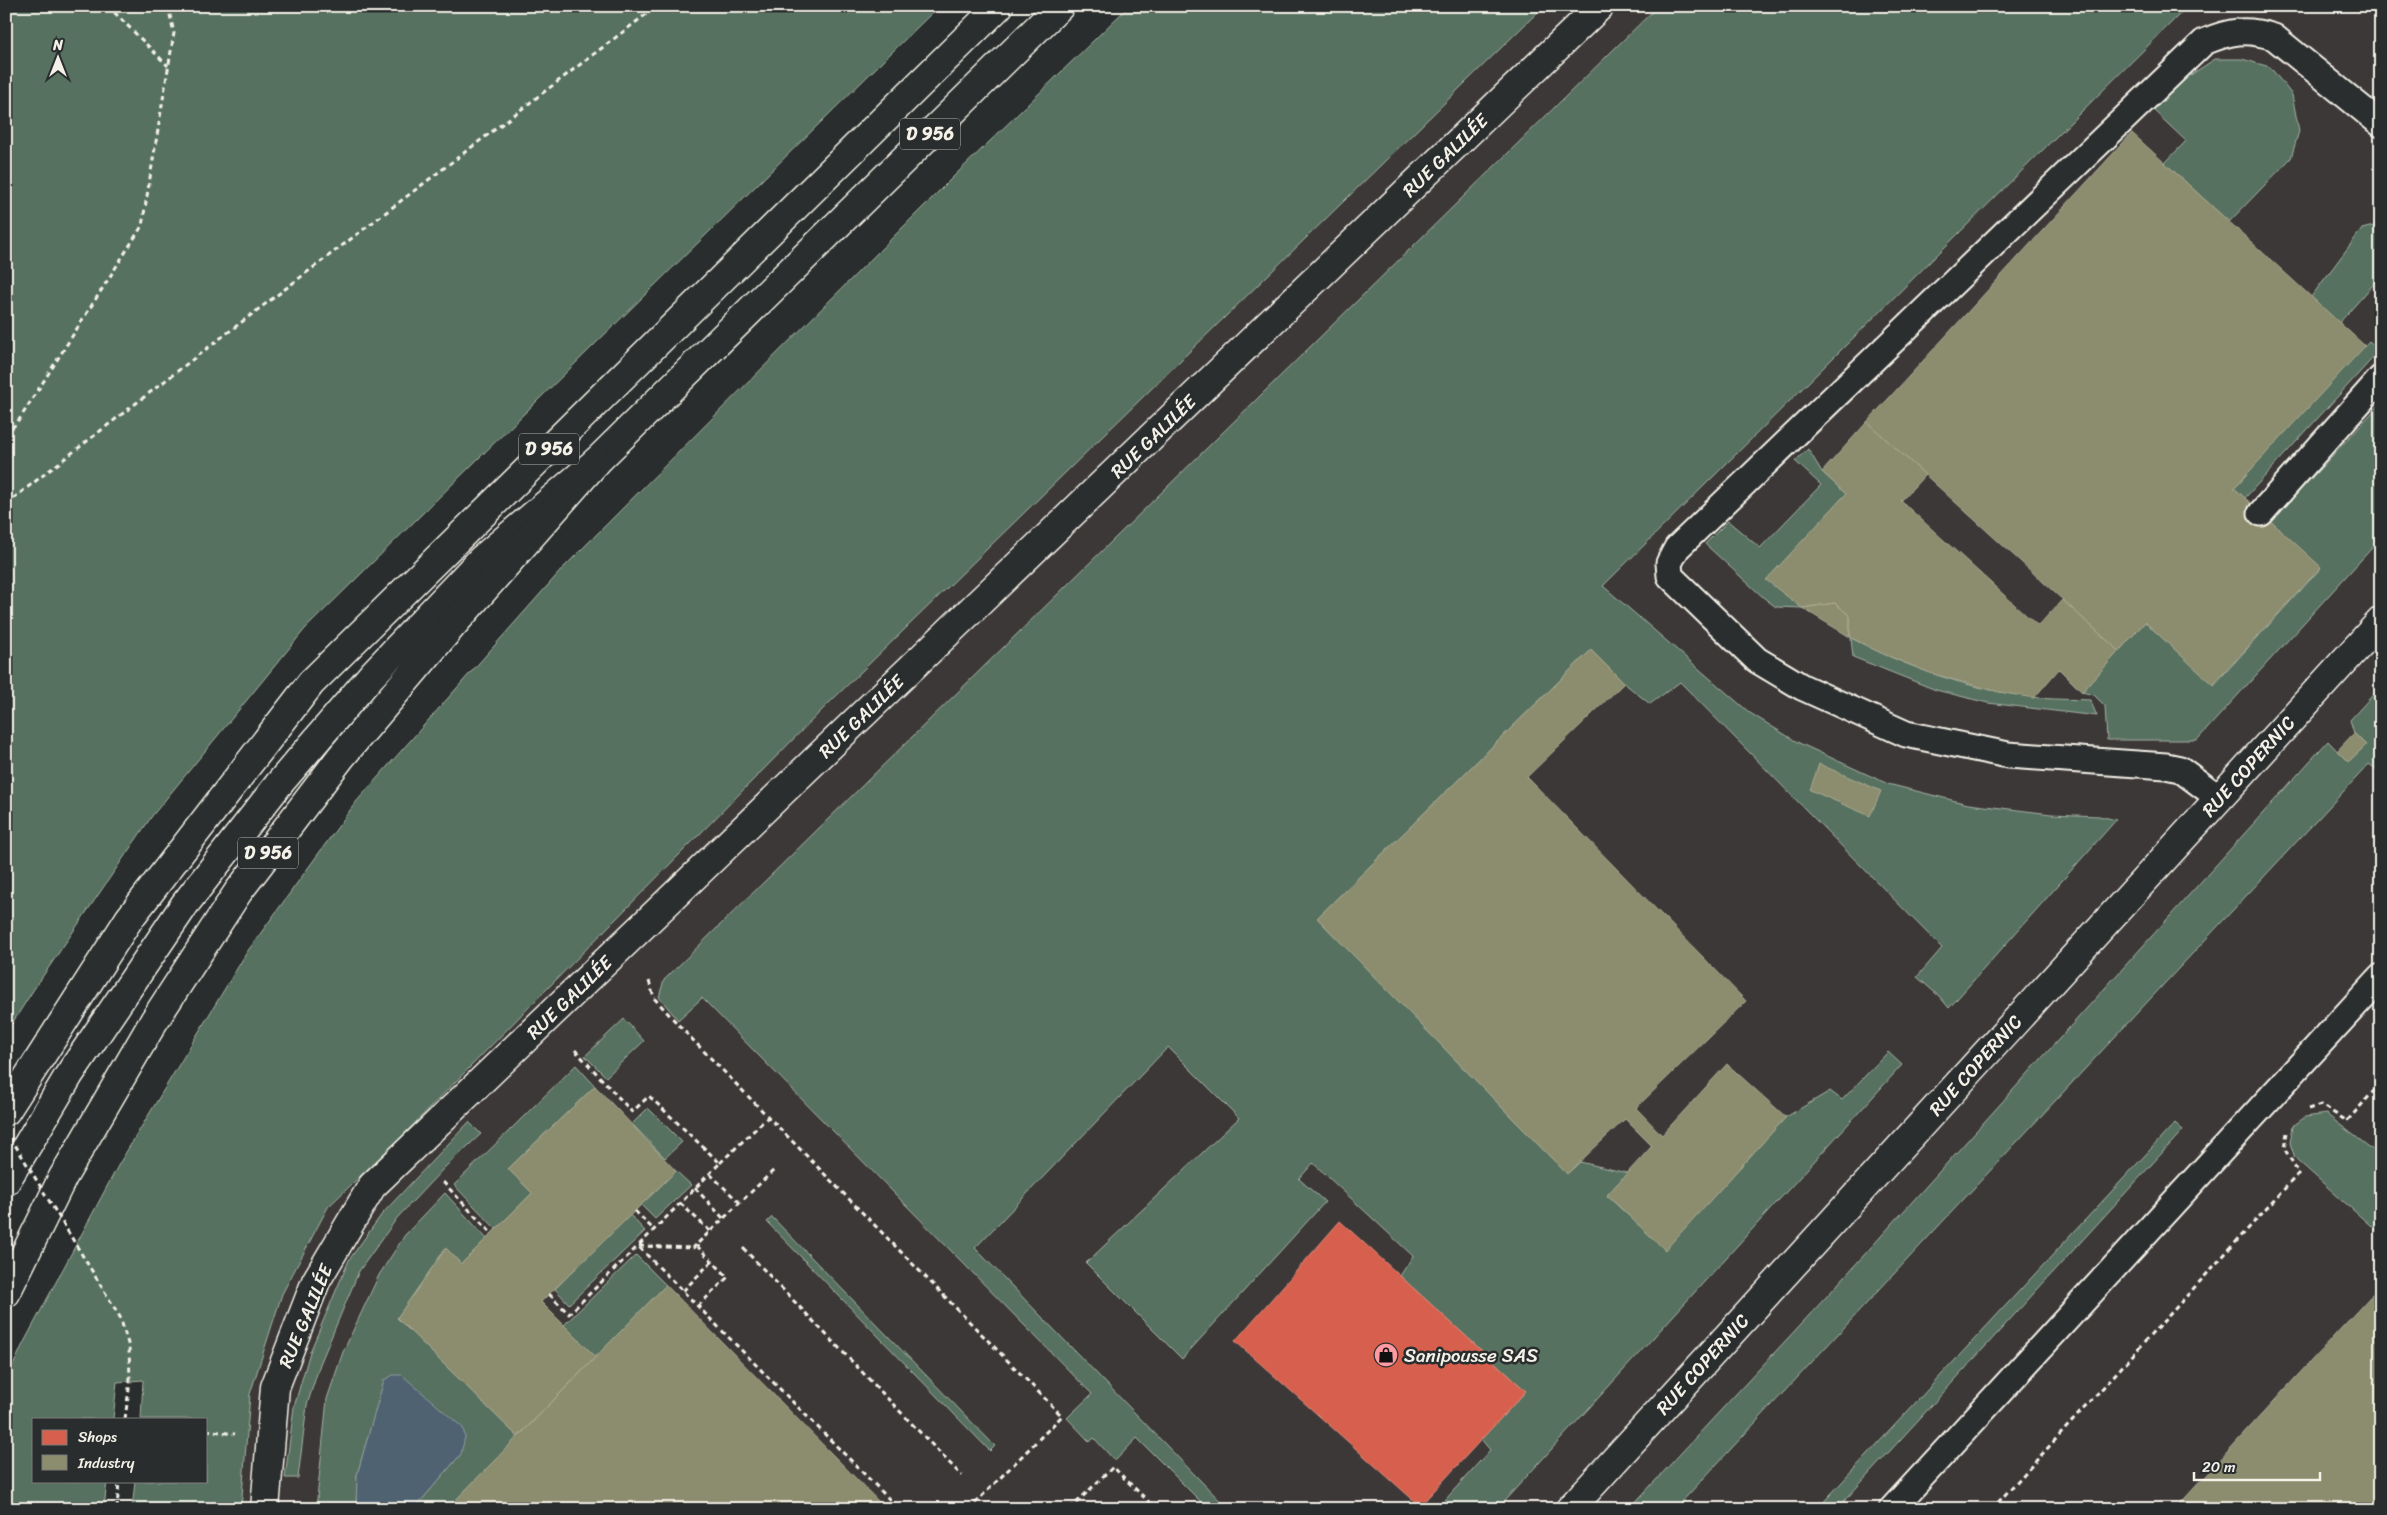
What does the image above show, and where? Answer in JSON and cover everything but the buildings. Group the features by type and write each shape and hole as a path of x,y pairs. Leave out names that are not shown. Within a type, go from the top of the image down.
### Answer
{"main road":[{"name":"D 956","path":"6,1111 129,919 311,683 999,6"},
{"name":"D 956","path":"6,1293 63,1177 154,1021 238,892 341,757 451,626 597,461 1060,6"},
{"name":"RUE GALILÉE","path":"265,1509 275,1388 316,1280 372,1186 1600,6"},
{"name":"D 956","path":"6,1181 69,1074 179,912 278,785 372,675 481,560 597,461"},
{"name":"RUE COPERNIC","path":"1570,1509 2381,621"}],"lane":[{"path":"2219,798 2180,769 2008,755 1906,734 1811,691 1757,660 1670,576 1669,562 1676,548 2204,42 2228,32 2256,32 2274,37 2381,124"},
{"path":"2261,513 2381,378"},
{"path":"1892,1509 2381,977"}],"path":[{"path":"108,6 169,66"},
{"path":"6,435 19,420 142,226 174,33 168,6"},
{"path":"6,504 197,356 657,6"},
{"path":"649,981 654,998 768,1117 1062,1416 969,1509"},
{"path":"575,1050 632,1112 649,1096 720,1163"},
{"path":"2303,1111 2321,1105 2346,1121 2381,1083"},
{"path":"549,1294 568,1314 768,1117"},
{"path":"1992,1509 2299,1173 2284,1148 2288,1126"},
{"path":"6,1130 120,1317 129,1347 130,1381 126,1418"},
{"path":"638,1246 693,1248 774,1170"},
{"path":"710,1174 740,1203"},
{"path":"443,1182 492,1234"},
{"path":"695,1188 724,1219"},
{"path":"680,1203 710,1231"},
{"path":"635,1211 654,1230"},
{"path":"696,1245 728,1277 698,1306"},
{"path":"638,1246 899,1509"},
{"path":"743,1248 962,1476"},
{"path":"683,1291 712,1261"},
{"path":"1070,1509 1113,1467 1156,1509"},
{"path":"116,1509 119,1482"}],"shaded area":[{"path":"1276,6 2381,6 2381,1509 146,1509 204,1482 208,1482 208,1418 151,1418"}],"green space":[{"path":"6,6 939,6 305,629 152,816 6,1033"},
{"path":"1129,6 1544,6 827,705 398,1140 328,1207 282,1294 250,1394 241,1509 132,1509 135,1482 208,1482 208,1418 141,1418 143,1380 117,1382 113,1418 32,1418 32,1482 107,1482 104,1509 6,1509 6,1381 23,1344 119,1164 247,952 356,802 564,567 950,180"},
{"path":"1658,6 2188,6 1603,586 1750,713 1797,742 1888,784 1968,804 2051,814 2099,816 2116,820 1949,1008 1940,997 1917,977 1942,948 1680,682 1650,704 1624,683 1591,650 1317,918 1567,1174 1580,1162 1627,1173 1607,1196 1665,1249 1786,1117 1830,1091 1842,1100 1888,1052 1902,1065 1497,1509 1437,1509 1490,1450 1481,1439 1526,1391 1400,1276 1413,1256 1313,1163 1299,1179 1325,1202 1182,1359 1086,1263 1239,1118 1168,1047 975,1248 1228,1509 1208,1509 1137,1438 1115,1461 1094,1438 1090,1442 1067,1418 1092,1394 702,998 678,1020 659,997 664,980"},
{"path":"2215,59 2242,59 2270,67 2292,95 2299,131 2291,158 2229,222 2165,163 2186,141 2150,107 2186,78"},
{"path":"2381,224 2381,276 2339,323 2311,297 2362,229"},
{"path":"2369,341 2380,350 2245,498 2234,488"},
{"path":"2381,403 2381,538 2197,740 2107,740 2105,706 2094,695 2082,692 2145,622 2214,685 2321,568 2271,522"},
{"path":"1808,449 1822,472 1846,494 1767,580 1802,608 1776,607 1705,544 1728,521 1760,548 1821,485 1795,461"},
{"path":"1851,638 1916,668 1985,689 2032,697 2090,700 2097,716 1988,703 1936,690 1853,657"},
{"path":"2381,686 2381,773 2369,764 1675,1509 1629,1509 1828,1295 2328,741 2348,762 2365,746 2354,733 2350,720"},
{"path":"624,1019 644,1041 606,1077 585,1056"},
{"path":"576,1065 595,1086 508,1169 532,1193 496,1229 454,1185"},
{"path":"648,1108 682,1142 665,1158 632,1124"},
{"path":"2326,1114 2381,1156 2381,1235 2295,1158 2290,1143 2293,1126 2305,1117"},
{"path":"469,1122 481,1134 445,1167 397,1218 359,1271 320,1364 307,1405 298,1478 285,1478 294,1407 310,1352 349,1260 382,1214"},
{"path":"2175,1123 2183,1130 1837,1509 1817,1509"},
{"path":"676,1171 691,1185 655,1219 641,1205"},
{"path":"445,1193 487,1239 461,1264 446,1248 397,1318 518,1437 447,1509 414,1509 461,1454 384,1381 357,1475 356,1509 316,1509 327,1399 343,1352 379,1275 405,1235"},
{"path":"630,1215 645,1231 569,1304 555,1289"},
{"path":"772,1217 995,1446 990,1451 767,1222"},
{"path":"636,1255 666,1285 596,1357 564,1325"}],"water":[{"path":"393,1375 402,1375 463,1428 465,1437 461,1454 414,1509 356,1509 357,1475 384,1380"}],"place":[{"name":"Sanipousse SAS","path":"1386,1355"}]}
